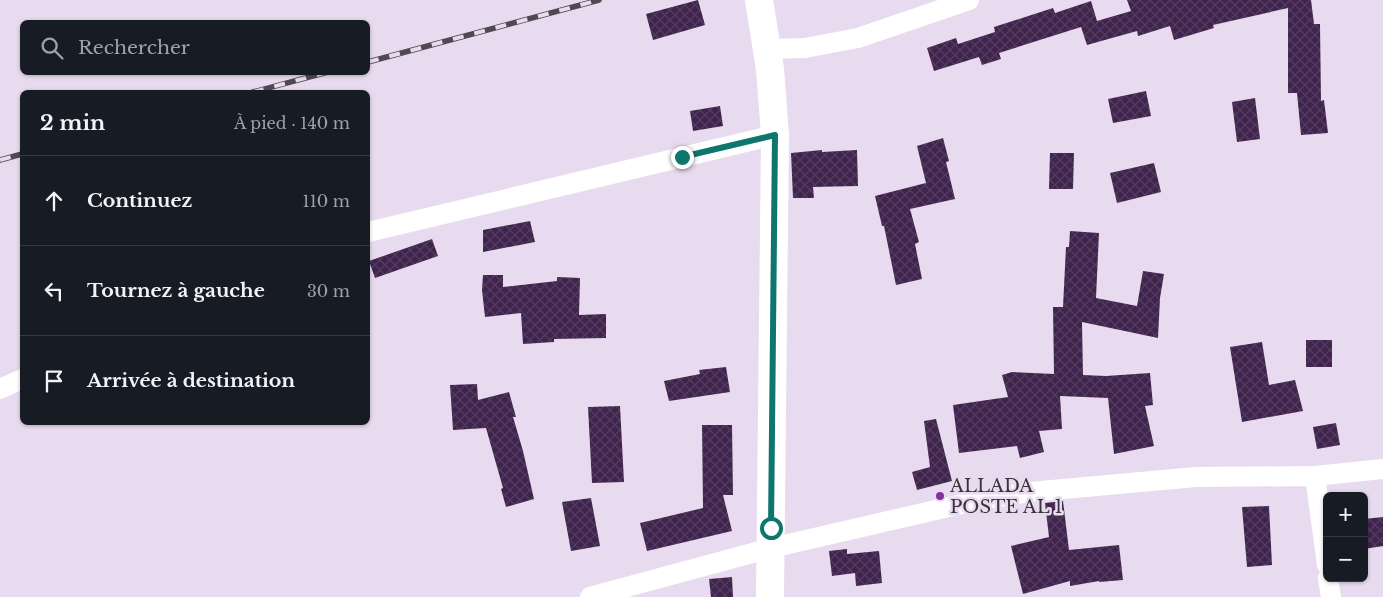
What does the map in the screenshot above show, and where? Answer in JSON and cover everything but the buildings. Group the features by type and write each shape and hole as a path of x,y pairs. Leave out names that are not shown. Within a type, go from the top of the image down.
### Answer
{"main road":[{"path":"759,0 767,49 775,135 770,597"}],"street":[{"path":"767,49 805,48 858,38 969,0"},
{"path":"370,232 775,135"},
{"path":"0,389 20,380"},
{"path":"590,597 771,548 979,500 1030,492 1196,477 1315,476 1383,469"},
{"path":"1315,476 1323,537"},
{"path":"1329,582 1331,597"}],"railway":[{"path":"370,61 599,0"},
{"path":"260,90 317,75"},
{"path":"0,160 20,155"}],"place":[{"name":"ALLADA POSTE AL 1","path":"940,496"}],"route":[{"path":"682,157 775,135 771,528"}]}
